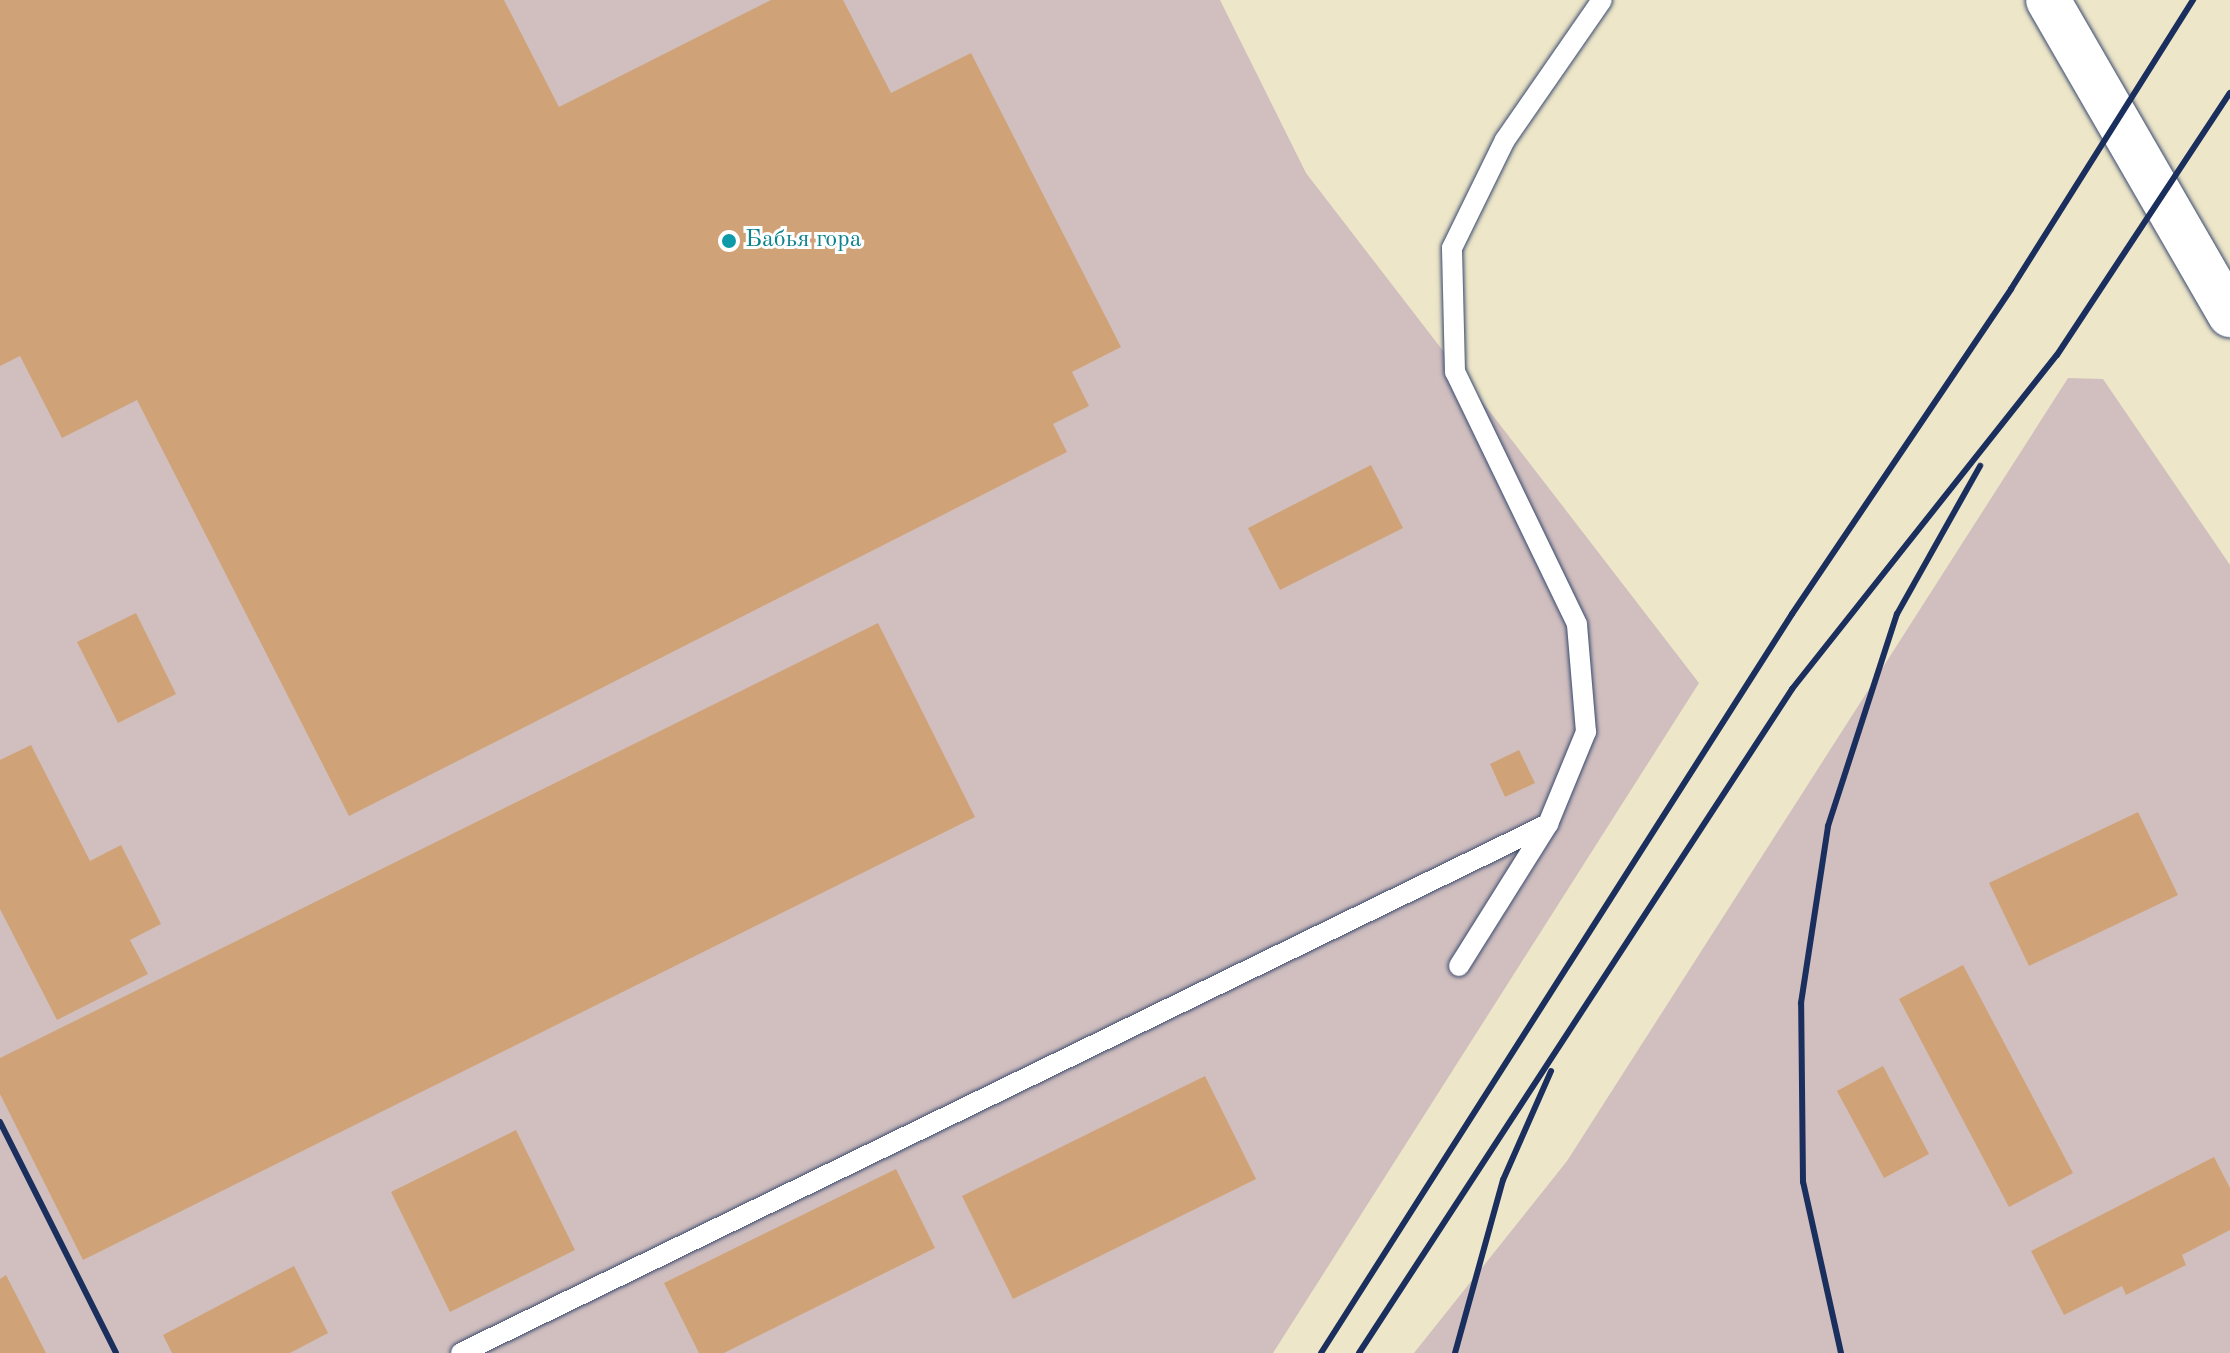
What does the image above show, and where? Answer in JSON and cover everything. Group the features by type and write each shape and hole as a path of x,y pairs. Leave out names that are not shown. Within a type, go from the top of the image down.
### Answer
{"street":[{"path":"2048,0 2230,315"}],"lane":[{"path":"1459,966 1548,824 1586,732 1577,624 1455,372 1452,248 1505,140 1602,0"},
{"path":"461,1353 1548,824"}],"shaded area":[{"path":"0,0 1220,0 1306,173 1699,683 1273,1353 0,1353"},
{"path":"2068,378 2103,379 2230,565 2230,1353 1414,1353 1567,1161"}],"building":[{"path":"0,0 504,0 559,107 771,0 843,0 891,93 971,53 1121,347 1072,372 1089,406 1053,424 1067,452 349,816 137,400 62,438 20,356 0,366"},
{"path":"1371,465 1403,528 1280,590 1248,528"},
{"path":"136,613 176,694 118,723 77,642"},
{"path":"878,623 975,817 83,1260 0,1094 0,1058"},
{"path":"31,745 90,861 121,845 161,924 130,940 148,974 57,1020 0,909 0,760"},
{"path":"1519,750 1535,783 1505,797 1490,764"},
{"path":"2138,812 2178,895 2029,966 1989,883"},
{"path":"1963,965 2073,1173 2009,1207 1899,999"},
{"path":"1883,1066 1929,1154 1884,1178 1837,1091"},
{"path":"1205,1076 1256,1179 1013,1299 962,1196"},
{"path":"516,1130 575,1250 450,1312 391,1192"},
{"path":"2214,1157 2230,1188 2230,1230 2182,1255 2186,1265 2126,1295 2122,1286 2064,1315 2031,1251"},
{"path":"896,1169 935,1248 724,1353 699,1353 664,1283"},
{"path":"294,1266 328,1333 290,1353 172,1353 163,1335"},
{"path":"6,1275 46,1353 0,1353 0,1279"}],"railway":[{"path":"1321,1353 1792,614 2011,289 2193,0"},
{"path":"1359,1353 1792,689 2057,355 2230,93"},
{"path":"1841,1353 1803,1182 1801,1003 1828,826 1897,614 1980,466"},
{"path":"1455,1353 1503,1180 1551,1071"},
{"path":"0,1122 116,1353"}],"place":[{"name":"Бабья гора","path":"729,241"}]}
